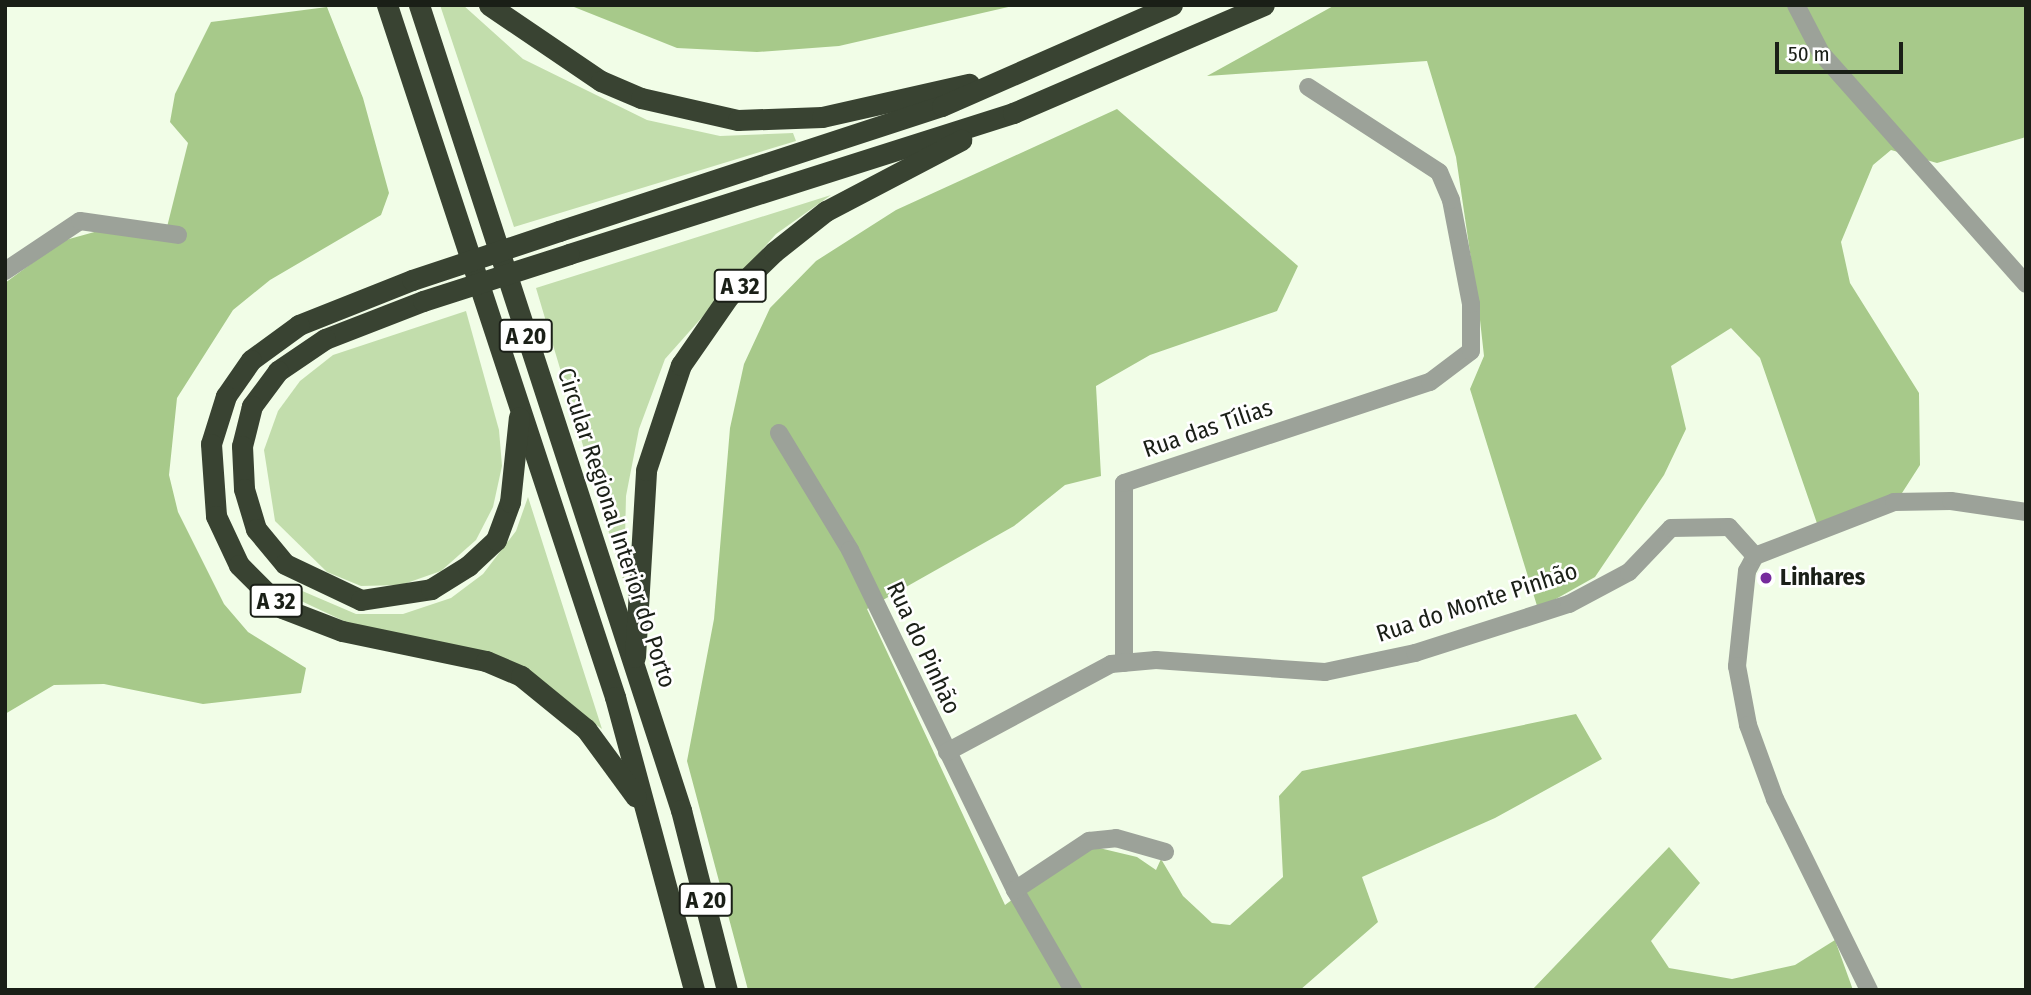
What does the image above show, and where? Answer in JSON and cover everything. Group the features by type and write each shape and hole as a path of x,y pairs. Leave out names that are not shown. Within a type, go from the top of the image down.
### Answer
{"highway":[{"name":"A 20","path":"387,5 520,408 650,819 694,990"},
{"name":"Circular Regional Interior do Porto","path":"419,5 681,810 727,990"},
{"name":"A 32","path":"489,5 601,81 641,99 738,120 822,117 1015,74"},
{"name":"A 32","path":"650,819 614,762 554,697 486,661 342,631 282,608 240,565 216,516 211,444 226,396 251,360 299,325 412,280 942,106 1172,5"},
{"name":"A 32","path":"635,666 646,470 681,365 729,296 826,211 1013,113 1264,5"},
{"name":"A 32","path":"520,408 510,502 496,540 468,566 431,589 361,600 285,564 256,529 244,489 242,446 252,406 278,371 325,339 423,302 569,254 1013,113"}],"street":[{"path":"1796,5 1821,54 2026,284"},
{"name":"Rua das Tílias","path":"1124,663 1124,484 1430,382 1471,351 1471,304 1451,200 1439,172 1308,87"},
{"path":"5,271 80,221 178,235"},
{"name":"Rua do Pinhão","path":"779,433 850,550 1014,890 1073,990"},
{"path":"1869,990 1775,799 1748,725 1737,666 1747,571 1755,556 1894,502 1951,501 2026,512"},
{"name":"Rua do Monte Pinhão","path":"947,752 1124,663 1325,672 1415,653 1569,604 1629,572 1671,528 1729,527 1755,556"},
{"path":"1014,890 1089,841 1116,838 1165,852"}],"green space":[{"path":"440,5 463,5 523,59 647,120 720,136 793,133 796,141 514,227"},
{"path":"569,5 1017,5 839,46 757,52 677,48"},
{"path":"1335,5 2026,5 2026,137 1937,163 1891,150 1873,165 1841,242 1850,283 1919,393 1920,465 1902,493 1820,532 1760,358 1731,328 1671,366 1686,429 1664,475 1595,577 1538,609 1470,389 1484,356 1480,320 1456,157 1427,61 1207,76"},
{"path":"327,7 363,98 389,193 381,215 270,280 233,310 177,398 169,475 178,512 224,604 248,632 306,668 301,693 203,704 104,684 54,685 5,714 5,283 62,241 98,231 167,227 188,143 170,122 175,94 211,22"},
{"path":"1117,109 1298,266 1277,311 1150,355 1096,386 1101,476 1065,485 1014,526 867,609 1005,905 1060,864 1095,847 1137,857 1156,870 1161,859 1183,896 1212,923 1230,925 1283,877 1279,796 1302,771 1576,714 1602,759 1495,818 1362,877 1378,922 1300,990 748,990 687,761 714,619 730,428 744,364 770,308 816,261 896,210"},
{"path":"831,195 776,234 665,359 639,429 626,496 624,583 536,288"},
{"path":"466,311 499,430 502,466 493,507 476,540 441,571 401,585 361,586 327,572 275,521 264,450 278,411 300,381 333,355"},
{"path":"528,497 602,729 525,672 346,622 299,600 300,590 356,614 403,614 451,598 483,574 516,531"},
{"path":"1669,847 1700,883 1651,941 1669,968 1732,979 1795,965 1835,940 1853,990 1532,990"}],"place":[{"name":"Linhares","path":"1766,578"}]}
